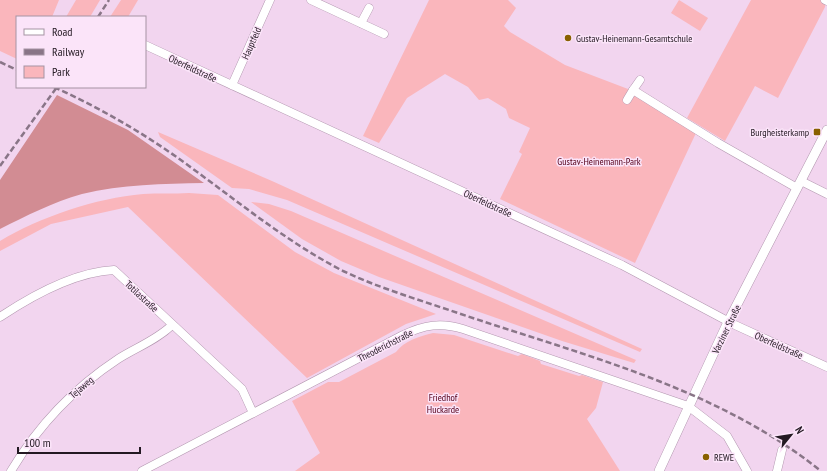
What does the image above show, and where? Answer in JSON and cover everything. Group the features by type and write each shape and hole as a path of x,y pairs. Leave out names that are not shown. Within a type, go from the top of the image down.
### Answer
{"street":[{"name":"Hauptfeld","path":"232,85 270,0"},
{"path":"311,0 384,34"},
{"path":"362,23 368,8"},
{"name":"Oberfeldstraße","path":"146,45 622,265 728,322 827,367"},
{"path":"627,100 640,80"},
{"path":"633,90 718,143 799,185 827,194"},
{"name":"Varziner Straße","path":"659,471 728,322 827,130"},
{"name":"Totilastraße","path":"0,317 26,300 66,282 101,271 114,270 242,389 253,413"},
{"name":"Theoderichstraße","path":"142,471 415,329 437,324 463,328 688,406 727,436 747,471"},
{"name":"Tejaweg","path":"11,471 23,451 36,434 76,390 118,359 172,325"},
{"path":"777,471 782,450"}],"green space":[{"path":"0,0 59,0 52,16 16,16 16,59 0,51"},
{"path":"76,0 100,0 91,16 67,16"},
{"path":"121,0 138,0 129,16 111,16"},
{"name":"Gustav-Heinemann-Park","path":"429,0 508,0 516,8 504,26 510,32 565,65 628,89 696,133 635,263 500,199 522,154 519,152 530,128 509,118 506,109 488,98 479,100 468,87 445,74 407,98 379,143 363,136"},
{"path":"679,0 708,18 700,31 671,13"},
{"path":"751,0 826,0 825,7 778,98 755,86 725,141 687,118"},
{"path":"158,132 272,181 642,349 640,352 287,200 249,189 232,188 160,137"},
{"path":"189,193 218,195 295,252 334,273 436,314 406,324 307,378 128,207 51,224 0,251 0,241 16,232 50,217 88,204 125,196 143,194"},
{"path":"251,202 269,204 291,211 636,360 634,363 562,341 379,277 341,261 302,239"},
{"name":"Friedhof Huckarde","path":"433,333 454,335 518,356 522,354 540,361 541,364 603,382 596,408 587,419 620,471 295,471 320,453 292,401 328,382 339,382 396,352 408,342 418,337"}],"shaded area":[{"path":"57,95 128,130 204,183 127,186 82,194 50,205 0,229 0,180"}],"railway":[{"path":"99,16 109,0"},
{"path":"0,62 16,70"},
{"path":"56,88 107,113 140,133 302,248 343,271 409,297 594,358 690,394 735,416 779,441 821,471"},
{"path":"0,166 56,88"}],"place":[{"name":"Gustav-Heinemann-Gesamtschule","path":"568,38"},
{"name":"Burgheisterkamp","path":"817,132"},
{"name":"REWE","path":"706,457"}]}
